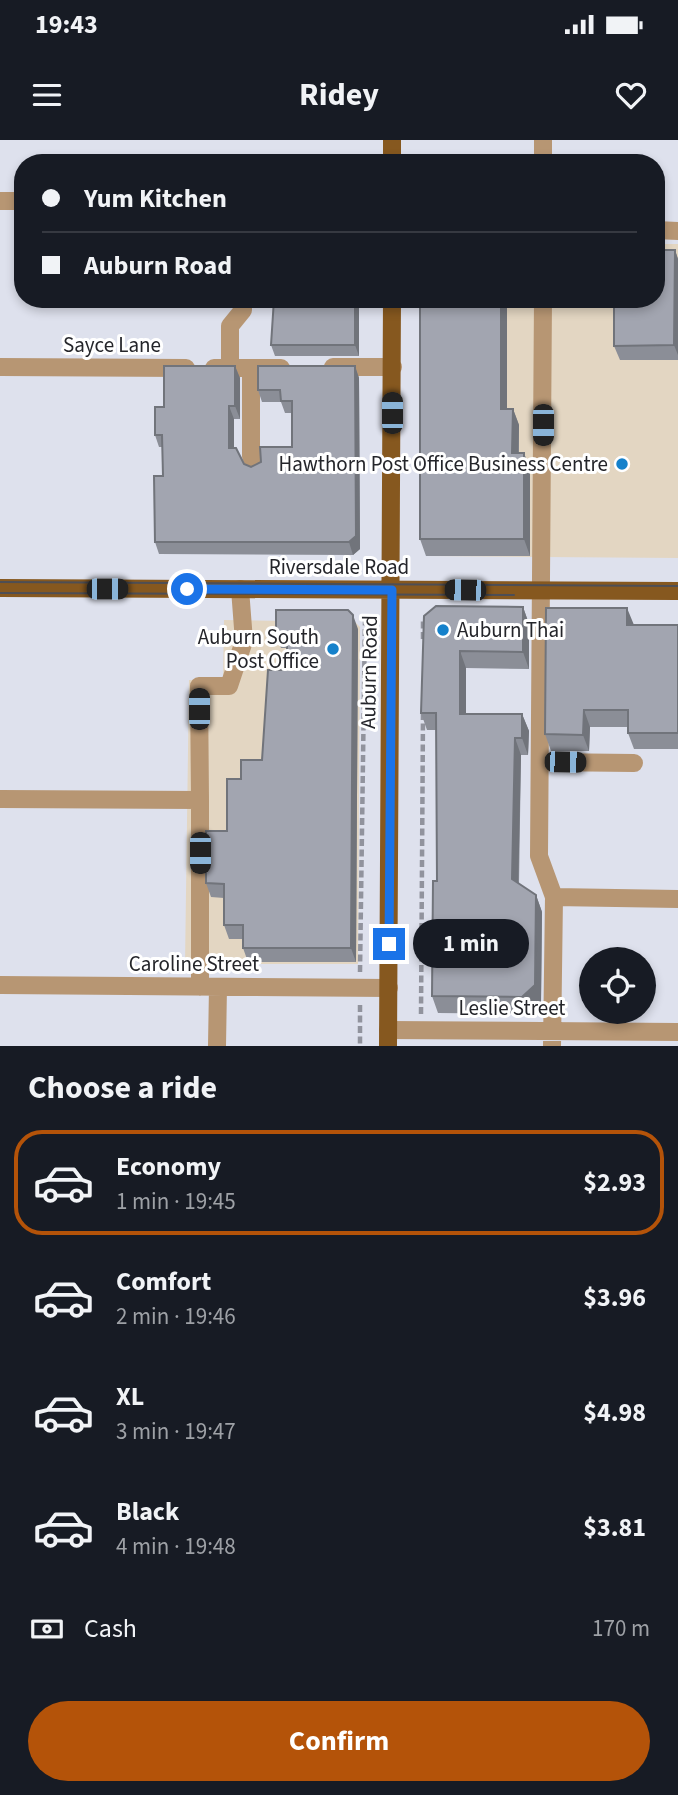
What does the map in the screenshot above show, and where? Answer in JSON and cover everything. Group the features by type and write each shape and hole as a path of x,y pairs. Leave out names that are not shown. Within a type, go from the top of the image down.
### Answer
{"main road":[{"name":"Auburn Road","path":"388,1038 392,308"},
{"name":"Riversdale Road","path":"0,588 678,592"}],"street":[{"path":"230,368 230,326 243,308"},
{"path":"543,308 542,762 539,856 554,897 552,1038"},
{"name":"Sayce Lane","path":"0,367 293,368"},
{"path":"321,367 393,367"},
{"path":"251,368 251,456 256,468"},
{"path":"217,1046 209,987 200,800 199,686 229,686 244,641 240,589"},
{"path":"542,762 634,763"},
{"path":"0,799 200,800"},
{"path":"554,897 678,899"},
{"name":"Caroline Street","path":"0,985 388,988"},
{"name":"Leslie Street","path":"388,1038 421,1030 552,1038 678,1032"}],"path":[{"path":"359,1046 365,619"},
{"path":"423,619 423,646"},
{"path":"421,1030 423,701"}],"shaded area":[{"path":"665,244 678,244 678,558 426,556 427,308 665,308"},
{"path":"224,620 355,622 360,627 358,964 185,964 189,680 223,680"}],"building":[{"path":"665,250 675,250 674,345 614,346 614,308 665,308"},
{"path":"273,308 355,308 355,345 271,345"},
{"path":"420,308 501,308 501,409 513,409 512,453 524,453 524,539 420,539"},
{"path":"164,366 235,366 235,406 229,406 229,448 236,448 244,464 251,467 261,462 260,447 292,447 292,401 281,401 280,390 258,390 258,366 355,366 356,536 349,542 155,542 154,476 163,476 162,435 155,435 155,407 164,407"},
{"path":"436,606 523,607 523,652 460,651 460,714 522,714 522,738 515,738 512,879 536,895 535,985 522,997 432,996 433,881 437,881 436,713 421,713 424,616"},
{"path":"546,608 627,608 627,625 678,625 678,733 628,733 628,710 584,710 583,735 545,734"},
{"path":"276,610 348,610 353,615 351,948 243,948 243,925 224,925 224,884 206,883 206,831 227,831 227,779 241,779 241,760 262,760 268,670 287,670 287,634 276,634"}],"tram line":[{"path":"0,582 678,586"},
{"path":"0,593 514,595"}],"place":[{"name":"Hawthorn Post Office Business Centre","path":"622,464"},
{"name":"Auburn Thai","path":"443,630"},
{"name":"Auburn South Post Office","path":"333,649"}],"route":[{"path":"187,589 392,590 389,944"}]}
